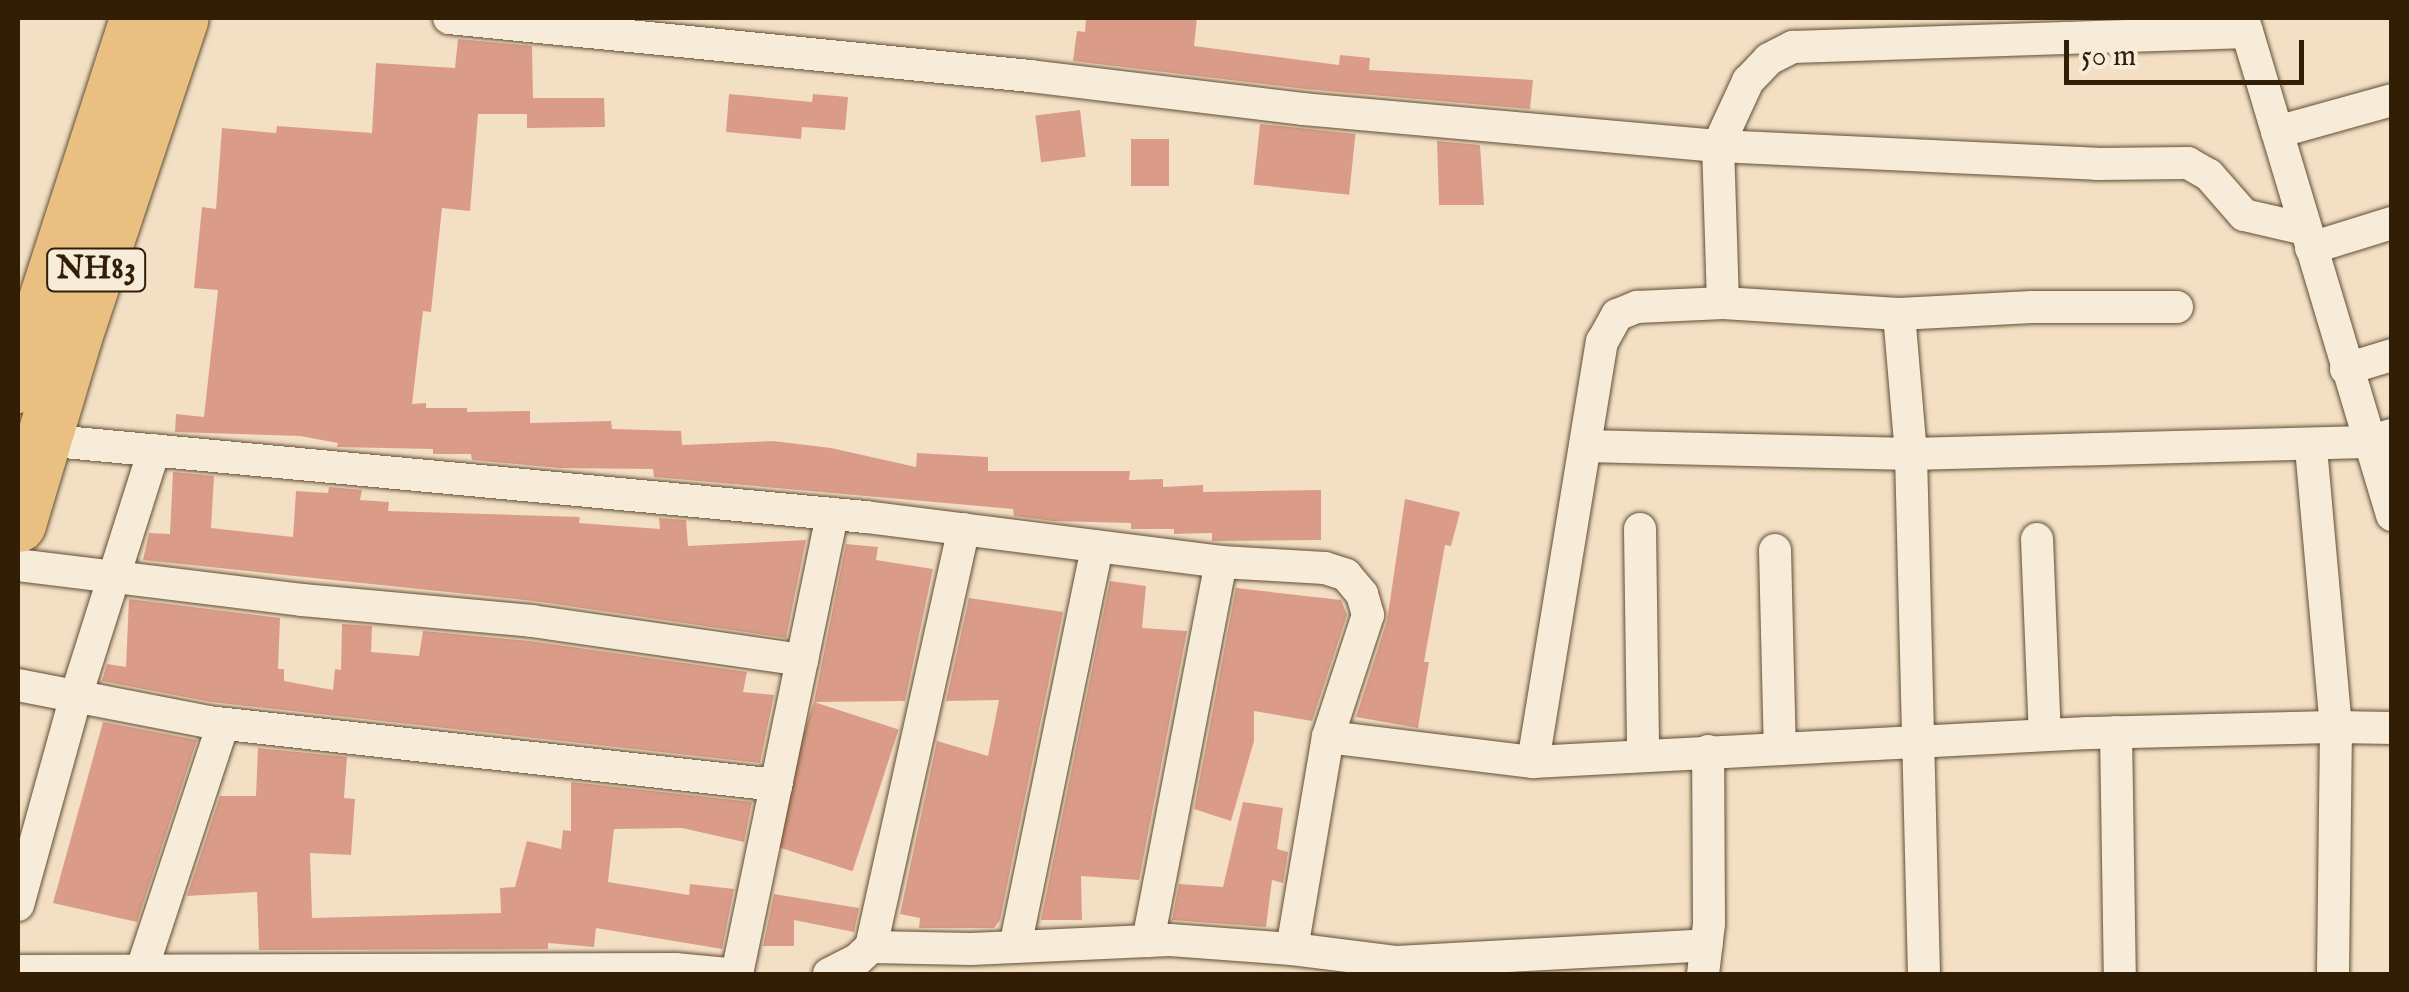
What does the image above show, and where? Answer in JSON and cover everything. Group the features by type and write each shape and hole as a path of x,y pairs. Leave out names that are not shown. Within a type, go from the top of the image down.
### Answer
{"highway":[{"name":"NH83","path":"18,385 136,18"},
{"name":"NH83","path":"18,524 181,18"}],"street":[{"path":"449,18 1030,76 1304,109 1718,146 2097,164 2188,163 2208,175 2244,215 2308,239 2392,222"},
{"path":"1723,303 1718,146 1748,81 1769,60 1793,47 2245,25 2346,369 2379,438 2392,515"},
{"path":"2277,132 2392,100"},
{"path":"1533,762 1602,342 1617,315 1638,307 1723,303 1898,314 2032,307 2177,308"},
{"path":"1898,314 1911,454 1924,974"},
{"path":"2346,369 2392,355"},
{"path":"1586,446 1911,454 2379,438"},
{"path":"43,440 832,514 1221,562 1325,568 1346,575 1362,594 1368,616 1328,738 1292,949"},
{"path":"18,905 76,696 154,450"},
{"path":"2312,459 2336,728 2334,974"},
{"path":"737,974 832,514"},
{"path":"1640,529 1643,755"},
{"path":"829,974 857,960 871,947 964,530"},
{"path":"2037,539 2045,735"},
{"path":"1014,947 1096,546"},
{"path":"1775,550 1780,748"},
{"path":"1148,941 1221,562"},
{"path":"18,564 113,579 532,621 802,660"},
{"path":"18,685 223,724 778,785"},
{"path":"142,972 223,724"},
{"path":"1328,738 1533,762 2116,732 2392,728"},
{"path":"2116,732 2120,974"},
{"path":"871,947 1014,947 1148,941 1292,949 1396,968 1705,960 1708,752"},
{"path":"18,972 636,968 728,974"}],"building":[{"path":"1086,18 1197,18 1194,46 1339,65 1340,55 1370,58 1369,70 1533,80 1530,109 1305,89 1073,61 1077,31 1085,32"},
{"path":"458,39 532,46 533,98 604,98 605,127 527,128 527,114 478,114 470,211 442,208 431,312 423,311 412,404 467,408 467,412 530,411 530,423 611,421 612,429 681,431 682,445 773,441 831,448 916,467 917,453 988,457 988,471 1130,471 1129,480 1163,479 1163,487 1203,485 1203,492 1321,490 1321,540 1212,541 1212,533 1174,534 1174,529 1131,529 1131,523 1014,516 1013,509 654,477 653,469 560,468 472,460 471,454 433,454 433,449 337,447 338,443 300,436 175,432 176,414 204,417 218,290 194,288 202,207 216,209 222,128 276,133 277,126 372,133 376,63 455,68"},
{"path":"729,94 812,102 813,94 848,97 845,130 802,127 801,139 726,132"},
{"path":"1080,110 1086,157 1041,162 1035,115"},
{"path":"1260,124 1355,134 1349,195 1254,185"},
{"path":"1131,139 1169,139 1169,186 1131,186"},
{"path":"1437,141 1480,145 1484,205 1439,205"},
{"path":"173,472 214,476 211,528 293,537 296,491 328,493 329,487 362,490 360,500 389,502 388,511 580,517 579,523 660,529 659,518 686,520 688,546 806,540 786,638 534,601 143,560 149,533 170,534"},
{"path":"1405,499 1460,512 1451,546 1445,545 1424,662 1429,662 1418,728 1356,717 1387,621"},
{"path":"846,544 878,547 876,560 933,569 905,701 814,702"},
{"path":"1110,581 1146,586 1142,628 1187,631 1139,880 1081,876 1082,920 1041,920"},
{"path":"1236,588 1341,600 1347,615 1312,721 1254,711 1254,741 1231,821 1194,809"},
{"path":"969,598 1063,612 1000,920 994,928 919,928 920,918 900,914 937,741 988,756 999,700 946,701"},
{"path":"129,599 280,618 278,669 284,669 284,681 333,690 335,669 341,670 342,624 372,626 371,652 419,656 423,631 530,641 747,672 743,692 774,695 760,763 211,702 102,681 107,664 126,667"},
{"path":"814,702 899,730 853,871 768,844"},
{"path":"103,722 197,740 137,922 53,903"},
{"path":"258,748 347,757 344,798 355,799 351,855 310,853 312,918 501,913 500,888 515,887 527,841 561,849 563,830 571,831 571,782 752,802 744,842 682,828 614,829 608,882 689,895 690,884 734,889 722,949 596,928 594,947 548,943 548,949 259,950 257,892 187,896 220,796 256,796"},
{"path":"1243,802 1283,808 1277,849 1288,852 1283,883 1272,880 1266,927 1172,920 1179,884 1223,887"},
{"path":"774,894 859,908 854,932 794,920 794,946 763,946"}]}
